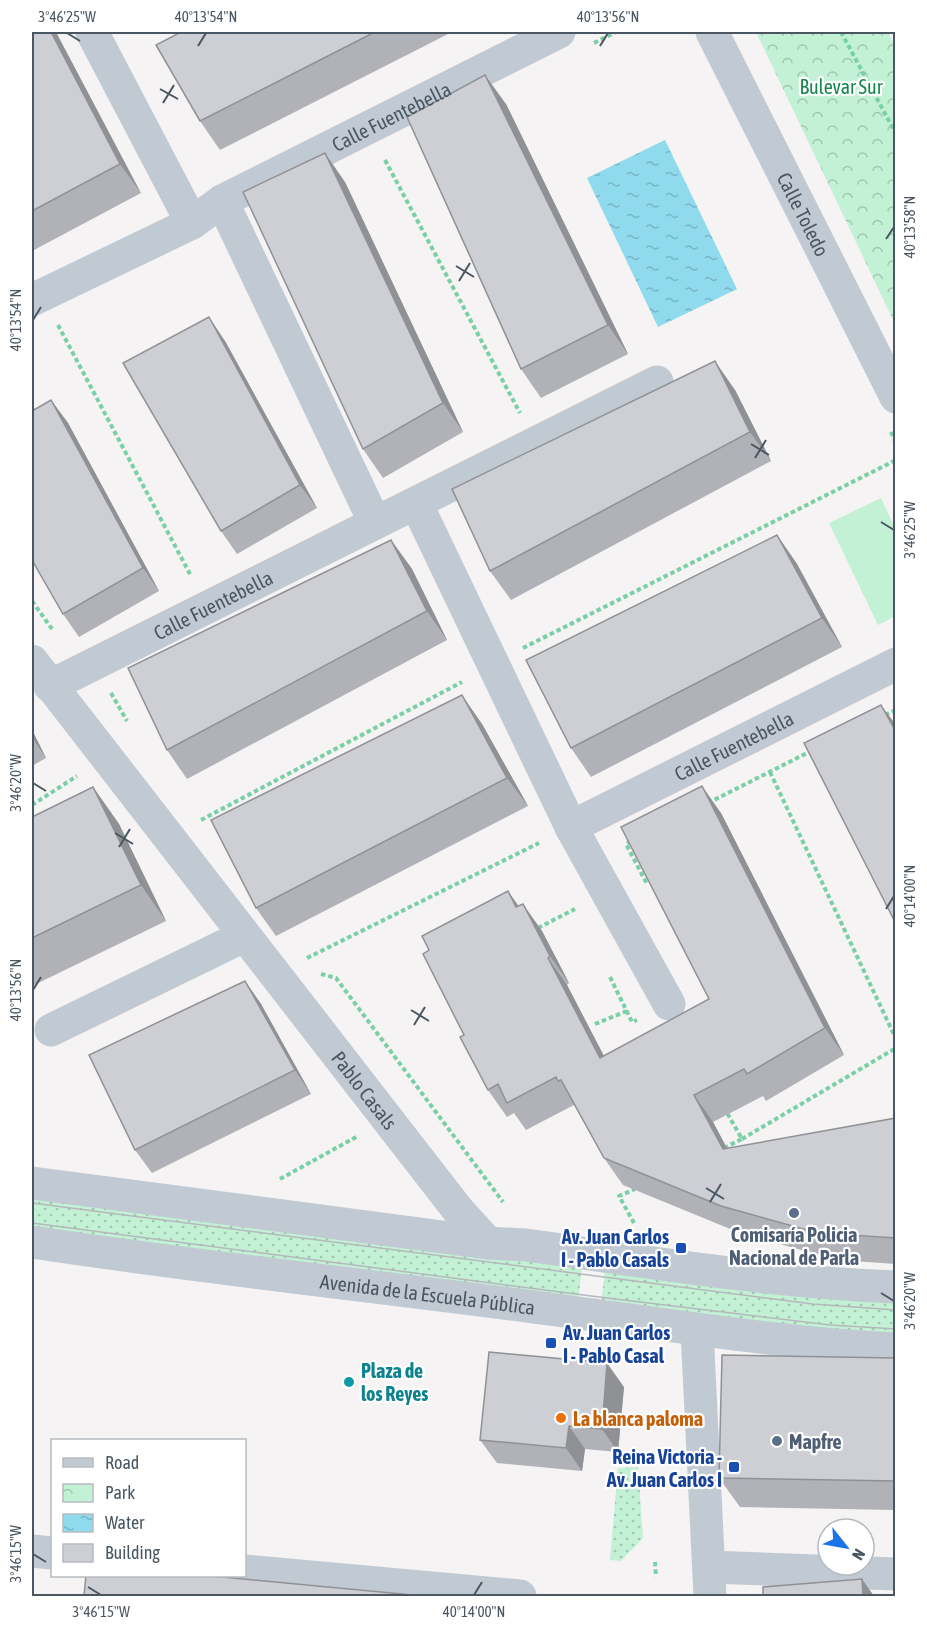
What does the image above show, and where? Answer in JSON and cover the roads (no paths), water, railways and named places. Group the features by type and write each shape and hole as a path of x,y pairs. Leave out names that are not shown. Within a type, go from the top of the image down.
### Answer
{"street":[{"path":"92,32 192,223"},
{"name":"Calle Fuentebella","path":"32,300 192,223 222,201 559,32"},
{"name":"Calle Toledo","path":"712,32 896,397"},
{"path":"222,201 398,511 669,1004"},
{"name":"Calle Fuentebella","path":"41,673 398,511 657,382"},
{"name":"Calle Fuentebella","path":"571,827 896,664"},
{"name":"Pablo Casals","path":"41,673 244,936 281,971 451,1201 488,1243"},
{"path":"51,1030 244,936"},
{"path":"32,1183 488,1243 526,1245 808,1282 896,1287"},
{"name":"Avenida de la Escuela Pública","path":"32,1242 697,1330 842,1346 896,1349"},
{"path":"697,1330 710,1582 896,1574"},
{"path":"32,1551 51,1553"},
{"path":"246,1571 520,1596"}],"water":[{"path":"665,140 737,289 658,327 587,178"}],"tram line":[{"path":"32,1203 813,1304 896,1310"},
{"path":"32,1223 591,1296 830,1325 896,1329"}],"place":[{"name":"Comisaría Policia Nacional de Parla","path":"794,1213"},
{"name":"Av. Juan Carlos I - Pablo Casals","path":"681,1248"},
{"name":"Av. Juan Carlos I - Pablo Casal","path":"551,1343"},
{"name":"Plaza de los Reyes","path":"349,1382"},
{"name":"La blanca paloma","path":"561,1418"},
{"name":"Mapfre","path":"777,1441"},
{"name":"Reina Victoria - Av. Juan Carlos I","path":"734,1467"}],"park label":[{"name":"Bulevar Sur","path":"841,86"}]}
